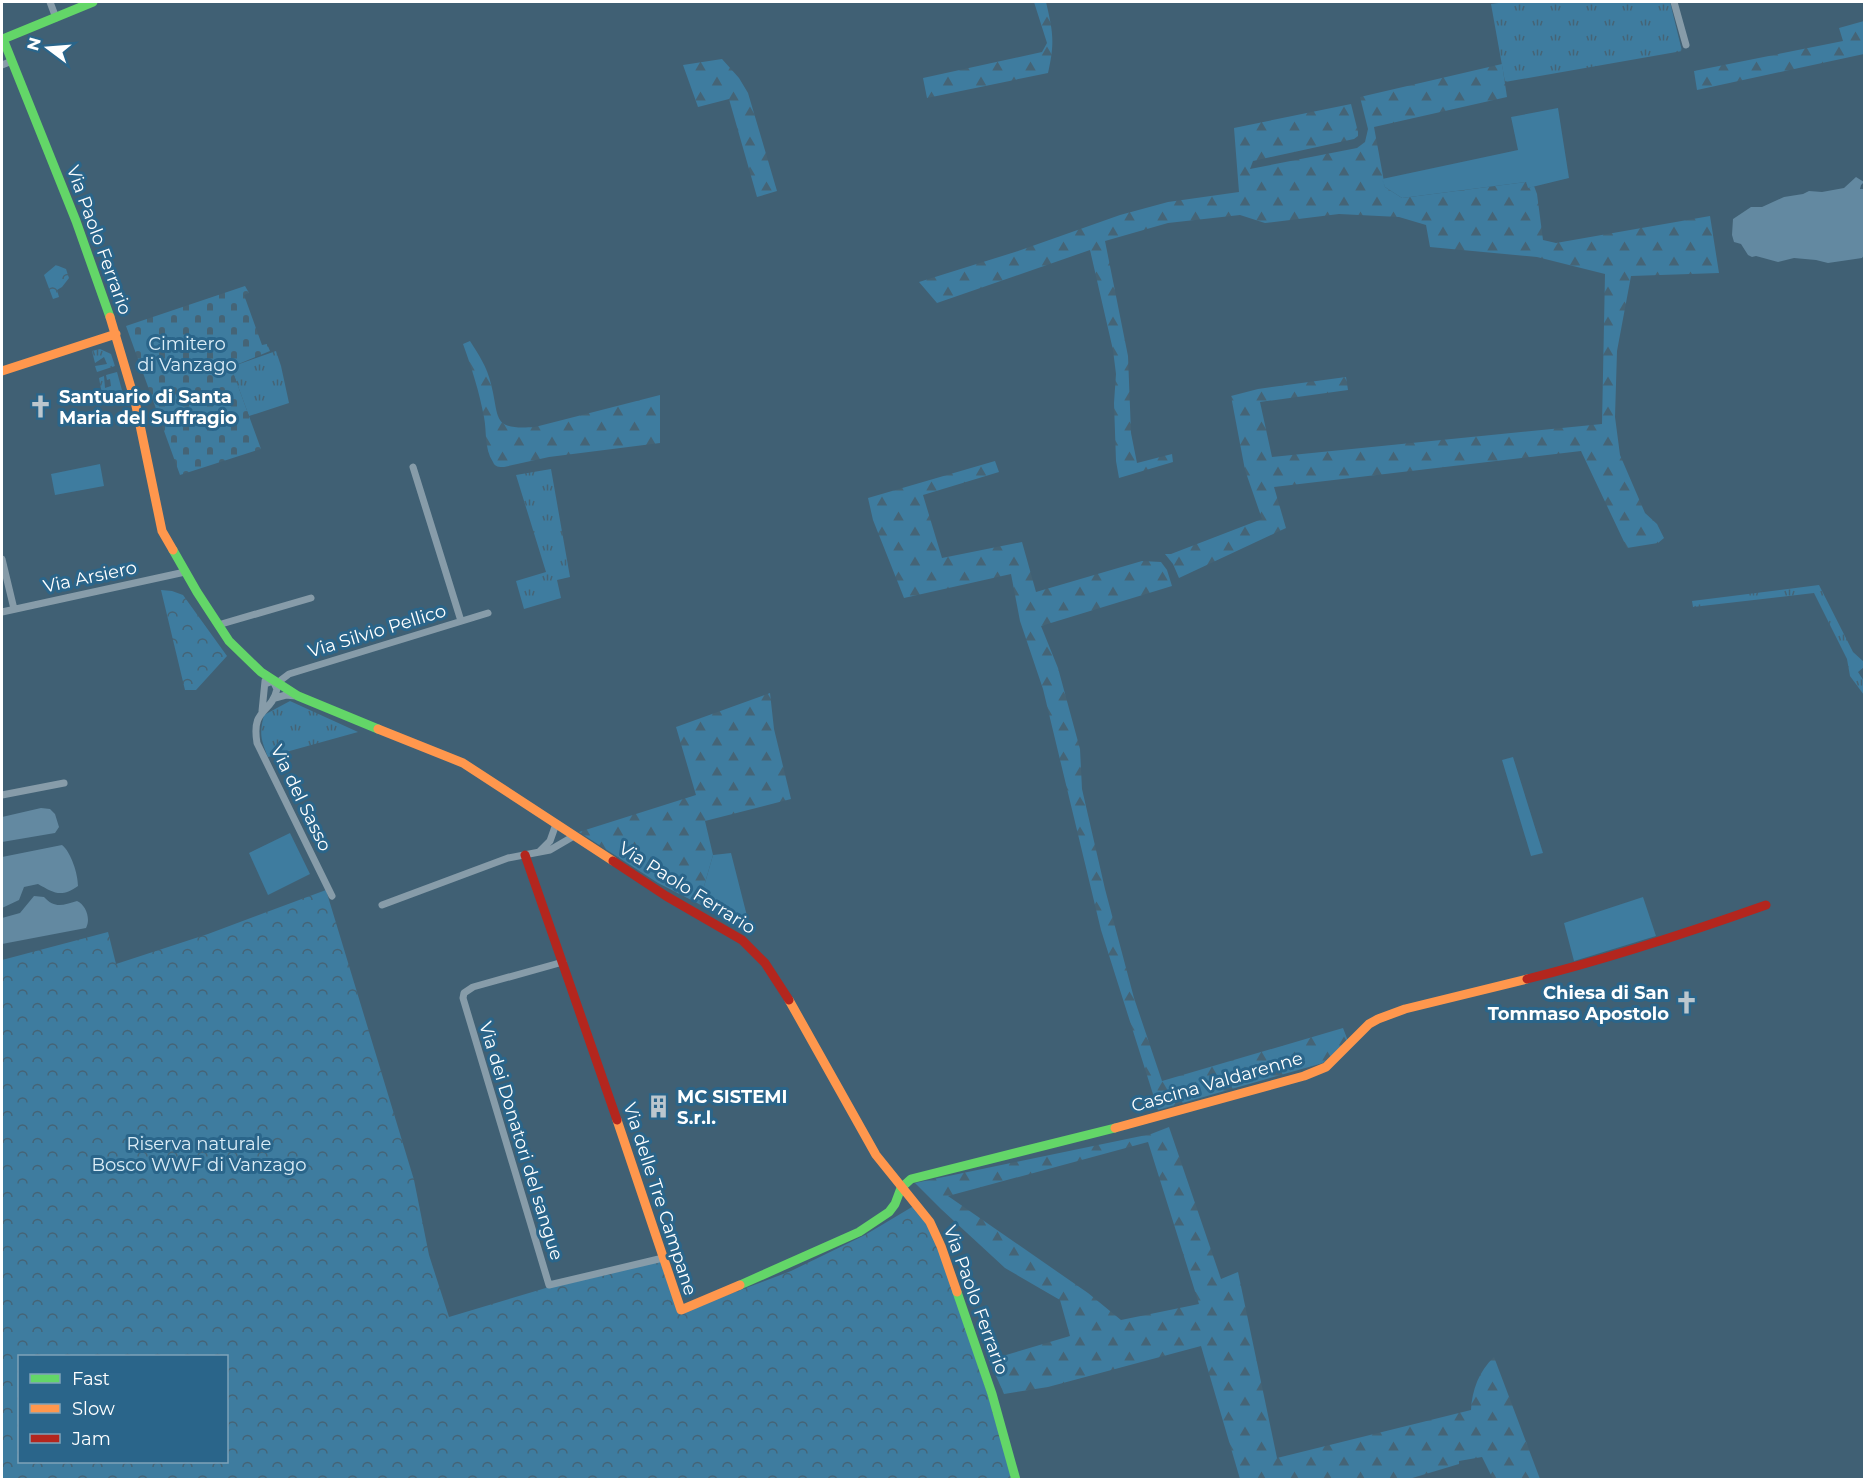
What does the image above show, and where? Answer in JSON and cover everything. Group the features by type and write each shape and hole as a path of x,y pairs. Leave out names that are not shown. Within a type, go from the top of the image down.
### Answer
{"street":[{"path":"50,2 56,18"},
{"path":"2,37 93,2"},
{"path":"1674,2 1686,45"},
{"name":"Via Paolo Ferrario","path":"2,37 76,221 116,334 135,401 159,522 166,540 218,625 239,652 271,681 298,696 463,764 494,782 666,896 742,940 765,963 775,976 876,1155 930,1222 941,1246 992,1394 1016,1479"},
{"path":"2,65 12,61"},
{"path":"2,371 116,334"},
{"path":"413,467 461,621"},
{"path":"2,559 14,609"},
{"name":"Via Arsiero","path":"2,612 185,572"},
{"path":"218,625 311,598"},
{"name":"Via Silvio Pellico","path":"271,681 281,680 289,674 488,613"},
{"path":"271,681 277,689 275,698"},
{"name":"Via del Sasso","path":"271,681 262,711 256,722 260,750 332,896"},
{"path":"262,711 275,698 286,695 298,696"},
{"path":"2,795 64,783"},
{"path":"539,852 550,841 556,825"},
{"path":"382,905 508,858 558,847 574,836"},
{"name":"Via delle Tre Campane","path":"525,855 679,1308 682,1310 859,1232 889,1212 901,1188"},
{"name":"Cascina Valdarenne","path":"901,1188 911,1179 1148,1119 1305,1076 1326,1067 1359,1033 1378,1018 1405,1009 1571,968 1697,930 1766,905"},
{"name":"Via dei Donatori del sangue","path":"563,962 473,987 464,993 463,998 549,1285 663,1258"}],"green space":[{"path":"1034,2 1046,2 1050,21 1052,53 1048,73 927,98 923,78 1042,52 1047,43"},
{"path":"1506,2 1670,2 1682,51 1505,82 1491,4"},
{"path":"1864,21 1864,54 1697,90 1694,71 1843,41 1839,28"},
{"path":"722,59 739,78 748,93 777,191 757,197 729,99 698,107 683,65"},
{"path":"1502,64 1507,97 1374,127 1385,187 1402,198 1526,182 1528,188 1534,186 1537,194 1543,240 1556,243 1710,216 1719,273 1631,276 1617,351 1615,417 1620,455 1645,513 1657,524 1664,538 1658,543 1627,548 1581,451 1274,487 1286,528 1179,578 1173,564 1165,554 1171,554 1262,519 1245,470 1231,396 1258,389 1346,377 1348,390 1260,402 1272,457 1602,424 1605,274 1537,257 1430,247 1426,225 1399,217 1339,214 1265,223 1240,215 1168,223 1105,241 1128,356 1131,433 1137,463 1172,454 1173,462 1119,478 1116,461 1114,403 1116,374 1113,350 1090,250 937,303 919,282 1015,252 1120,215 1168,202 1239,192 1234,128 1351,104 1358,132 1358,136 1354,139 1253,161 1250,169 1357,148 1365,142 1368,129 1360,97"},
{"path":"1558,108 1569,178 1528,188 1526,182 1402,198 1385,187 1382,179 1518,150 1511,117"},
{"path":"56,265 66,269 69,278 57,290 59,297 53,299 44,275"},
{"name":"Cimitero di Vanzago","path":"245,286 249,293 244,295 262,345 267,344 270,351 231,367 261,449 180,475 126,326"},
{"path":"470,341 487,372 497,414 504,424 535,427 660,395 660,443 549,457 504,467 496,466 488,451 480,398 463,344"},
{"path":"100,349 111,354 115,366 97,372 95,366 107,364 104,357 95,363 92,351"},
{"path":"276,351 289,403 249,416 231,367"},
{"path":"117,372 123,394 103,400 99,378 104,376 105,388 111,386 110,379 107,380 106,375"},
{"path":"995,461 999,472 923,495 942,558 1022,542 1036,592 1142,561 1161,562 1167,570 1172,586 1041,626 1058,668 1080,749 1082,789 1105,889 1134,998 1162,1081 1343,1028 1348,1041 1323,1063 1158,1110 1101,930 1043,689 1020,621 1011,574 904,598 873,520 868,498"},
{"path":"100,464 104,486 55,495 51,474"},
{"path":"551,469 570,577 557,580 561,598 524,609 516,581 546,572 516,475"},
{"path":"1819,585 1853,652 1864,662 1864,667 1858,672 1864,681 1864,695 1850,676 1847,659 1814,593 1693,607 1692,601"},
{"path":"161,590 183,595 227,656 196,690 185,690"},
{"path":"770,693 774,729 791,799 705,821 713,855 699,904 658,883 579,832 696,795 676,727"},
{"path":"290,701 358,732 268,757 262,737 264,715"},
{"path":"1513,757 1543,853 1531,856 1502,760"},
{"path":"290,833 310,874 268,895 249,853"},
{"path":"731,853 747,916 739,927 699,904 713,855"},
{"name":"Riserva naturale Bosco WWF di Vanzago","path":"326,890 414,1180 429,1255 449,1317 566,1282 662,1259 679,1313 791,1271 865,1235 917,1204 930,1221 1016,1480 2,1480 2,960 108,932 116,964 208,934"},
{"path":"1643,897 1656,936 1574,961 1564,923"},
{"path":"1169,1127 1221,1279 1238,1272 1277,1458 1471,1410 1477,1381 1484,1368 1494,1357 1540,1479 1493,1479 1482,1457 1459,1461 1459,1464 1409,1479 1240,1479 1201,1346 1048,1387 1004,1394 989,1360 1070,1336 1060,1300 1005,1268 915,1183 1151,1134","holes":["1148,1142 1199,1304 1121,1320 1088,1293 948,1196"]}],"shaded area":[{"path":"1856,177 1864,182 1860,189 1864,189 1864,255 1862,258 1828,263 1794,258 1778,262 1752,257 1741,244 1734,242 1733,219 1751,207 1762,207 1784,197 1809,191 1822,192 1844,188"},
{"path":"41,808 50,809 55,814 59,827 55,833 2,842 2,817"},
{"path":"62,845 73,864 78,886 62,893 53,892 38,884 24,887 19,900 2,908 2,857"},
{"path":"34,896 44,897 56,905 77,901 85,909 88,917 86,928 2,944 2,918 20,913"}],"traffic: fast":[{"path":"93,2 3,39 76,221 110,317"},
{"path":"173,550 229,641 261,672 298,696 378,729"},
{"path":"740,1285 859,1232 889,1212 901,1188 911,1179 1115,1128"},
{"path":"957,1292 992,1394 1016,1480"}],"traffic: slow":[{"path":"110,317 135,401 162,531 173,550"},
{"path":"2,371 116,334"},
{"path":"378,729 463,763 613,861"},
{"path":"1115,1128 1304,1076 1326,1067 1369,1024 1378,1019 1405,1009 1527,979"},
{"path":"789,1000 876,1155 930,1222 957,1292"},
{"path":"617,1120 681,1310 740,1285"}],"traffic: jam":[{"path":"525,855 617,1120"},
{"path":"613,861 666,896 742,940 765,963 789,1000"},
{"path":"1527,979 1647,945 1766,905"}],"place":[{"name":"Santuario di Santa Maria del Suffragio","path":"41,407"},
{"name":"Chiesa di San Tommaso Apostolo","path":"1687,1003"},
{"name":"MC SISTEMI S.r.l.","path":"659,1107"}]}
